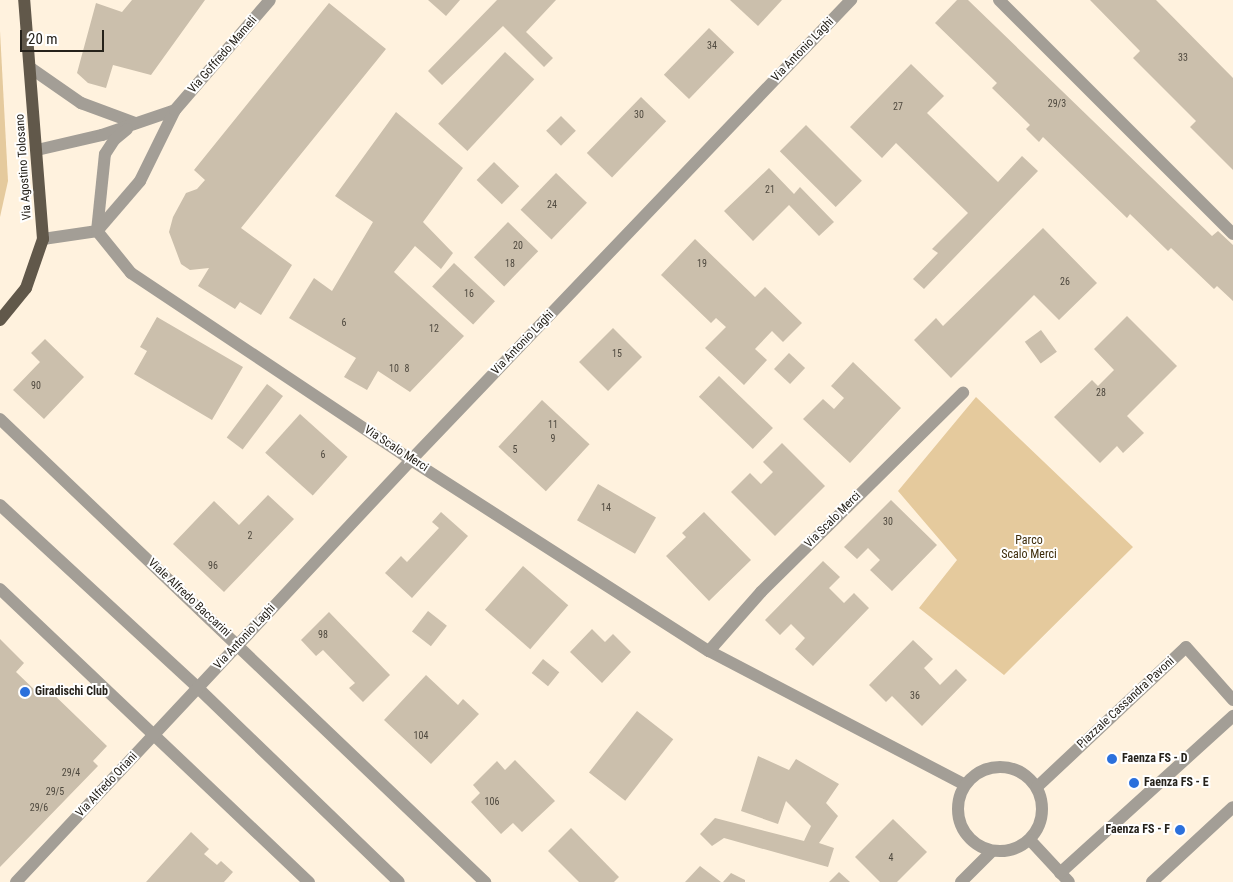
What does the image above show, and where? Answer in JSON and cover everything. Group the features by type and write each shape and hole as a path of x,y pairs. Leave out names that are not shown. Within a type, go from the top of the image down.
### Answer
{"main road":[{"name":"Via Agostino Tolosano","path":"0,320 26,288 43,240 32,69 24,0"}],"street":[{"name":"Via Goffredo Mameli","path":"97,231 140,181 174,110 270,0"},
{"name":"Via Antonio Laghi","path":"198,688 411,460 851,0"},
{"path":"999,0 1233,234"},
{"path":"32,69 81,103 135,123"},
{"path":"37,150 102,135 174,110"},
{"path":"43,240 97,231 105,154 114,140 135,123"},
{"name":"Via Scalo Merci","path":"97,231 131,273 411,460 708,651 965,785"},
{"name":"Via Scalo Merci","path":"708,651 761,592 963,393"},
{"name":"Viale Alfredo Baccarini","path":"0,419 238,644 485,882"},
{"path":"0,506 198,688 399,882"},
{"path":"0,588 309,882"},
{"name":"Piazzale Cassandra Pavoni","path":"1037,787 1186,647 1233,700"},
{"name":"Via Alfredo Oriani","path":"16,882 198,688"},
{"path":"1030,840 1065,877 1233,716"},
{"path":"1001,766 1016,769 1037,787 1043,815 1030,840 1006,852 992,851 978,846 961,825 959,805 965,785 981,772 1001,766"},
{"path":"1152,882 1233,807"},
{"path":"961,882 992,851"}],"green space":[{"path":"0,31 8,181 0,217"},
{"name":"Parco Scalo Merci","path":"976,397 1133,547 1004,675 919,608 957,560 898,491"}],"building":[{"path":"132,0 205,0 151,75 113,65 106,88 88,83 77,73 96,3 122,12"},
{"path":"428,0 460,0 446,16"},
{"path":"497,0 556,0 526,32 553,58 544,67 503,26 442,85 428,71"},
{"path":"730,0 782,0 758,26"},
{"path":"957,0 968,0 1212,236 1218,231 1233,245 1233,301 1217,286 1214,289 1171,248 1168,251 1130,214 1127,218 1043,137 1039,142 1026,129 1030,125 992,88 997,83 935,23"},
{"path":"1090,0 1156,0 1233,78 1233,170 1190,127 1196,121 1133,58 1140,51"},
{"path":"329,3 386,49 241,228 292,265 261,315 240,302 235,309 198,286 209,268 190,270 181,264 169,232 173,217 186,193 197,189 205,180 194,170"},
{"path":"709,28 734,52 689,99 664,75"},
{"path":"505,52 534,79 467,151 438,124"},
{"path":"911,64 944,96 927,113 998,182 1022,156 1038,171 924,289 913,279 938,253 932,249 968,213 896,143 882,158 850,127"},
{"path":"641,97 666,121 612,177 587,153"},
{"path":"396,112 463,168 423,222 453,253 441,269 415,246 394,272 464,336 410,392 378,371 367,390 344,377 356,358 289,318 314,278 332,291 373,222 335,196"},
{"path":"561,116 576,131 561,146 546,131"},
{"path":"806,125 862,181 836,207 780,151"},
{"path":"494,162 519,186 502,204 477,180"},
{"path":"769,168 794,194 800,187 834,222 819,236 789,205 753,241 724,211"},
{"path":"556,173 587,203 552,240 521,210"},
{"path":"508,222 538,251 504,286 474,257"},
{"path":"1043,228 1097,283 1059,320 1034,295 951,378 914,340 936,318 943,326"},
{"path":"695,239 755,297 765,287 802,323 783,342 772,331 755,349 767,360 744,385 705,348 726,327 716,318 711,323 661,275"},
{"path":"454,263 495,301 473,325 432,286"},
{"path":"1127,316 1177,366 1127,416 1144,433 1123,453 1117,446 1100,463 1054,417 1092,380 1098,386 1114,370 1094,349"},
{"path":"157,317 243,367 212,420 134,374 147,351 140,347"},
{"path":"613,328 642,357 608,391 579,362"},
{"path":"1041,330 1057,352 1041,364 1025,342"},
{"path":"45,339 84,377 44,419 13,390 40,362 31,353"},
{"path":"789,353 805,368 790,384 774,369"},
{"path":"853,362 901,408 850,463 803,419 823,399 834,409 844,398 831,386"},
{"path":"719,376 773,428 753,449 699,397"},
{"path":"267,384 283,396 243,450 227,438"},
{"path":"542,400 590,444 546,491 498,447"},
{"path":"300,414 348,457 313,495 265,453"},
{"path":"782,443 825,486 775,536 731,492 750,473 761,484 773,472 763,462"},
{"path":"598,484 656,518 635,554 577,520"},
{"path":"268,495 294,519 224,592 173,544 214,501 239,525"},
{"path":"891,500 937,545 892,591 870,570 880,560 868,548 857,559 844,547"},
{"path":"441,512 468,536 412,598 385,573 401,556 407,562 439,528 432,522"},
{"path":"704,512 751,560 709,601 666,556 686,537 682,533"},
{"path":"823,561 840,577 829,588 844,603 854,593 869,608 813,666 795,649 805,638 791,624 780,635 765,620"},
{"path":"523,566 568,605 530,649 485,610"},
{"path":"428,611 447,626 431,646 412,631"},
{"path":"329,612 390,675 363,702 349,688 355,683 323,650 316,656 301,640"},
{"path":"592,629 605,642 613,634 631,652 602,683 570,652"},
{"path":"0,639 24,663 16,672 41,696 48,689 107,746 93,761 98,766 0,867"},
{"path":"913,640 933,659 924,668 940,685 956,669 967,680 922,726 892,696 886,702 869,685"},
{"path":"543,659 559,672 548,686 532,673"},
{"path":"426,675 458,705 463,699 479,714 431,764 384,720"},
{"path":"637,711 673,739 625,801 589,772"},
{"path":"758,756 789,770 796,759 839,784 826,803 838,816 819,843 834,848 828,867 724,838 712,846 700,834 715,818 804,841 811,826 786,801 778,824 741,811"},
{"path":"515,760 555,801 522,832 513,823 501,834 471,802 480,793 473,785 497,761 505,770"},
{"path":"893,819 927,852 897,882 880,882 855,857"},
{"path":"571,828 619,877 614,882 579,882 548,851"},
{"path":"191,832 209,849 204,854 217,865 221,861 233,872 224,882 146,882"},
{"path":"700,866 721,882 685,882"},
{"path":"839,872 850,882 829,882"},
{"path":"731,873 745,880 745,882 723,882"}],"place":[{"name":"Giradischi Club","path":"25,692"},
{"name":"Faenza FS - D","path":"1112,759"},
{"name":"Faenza FS - E","path":"1134,783"},
{"name":"Faenza FS - F","path":"1180,830"}]}
